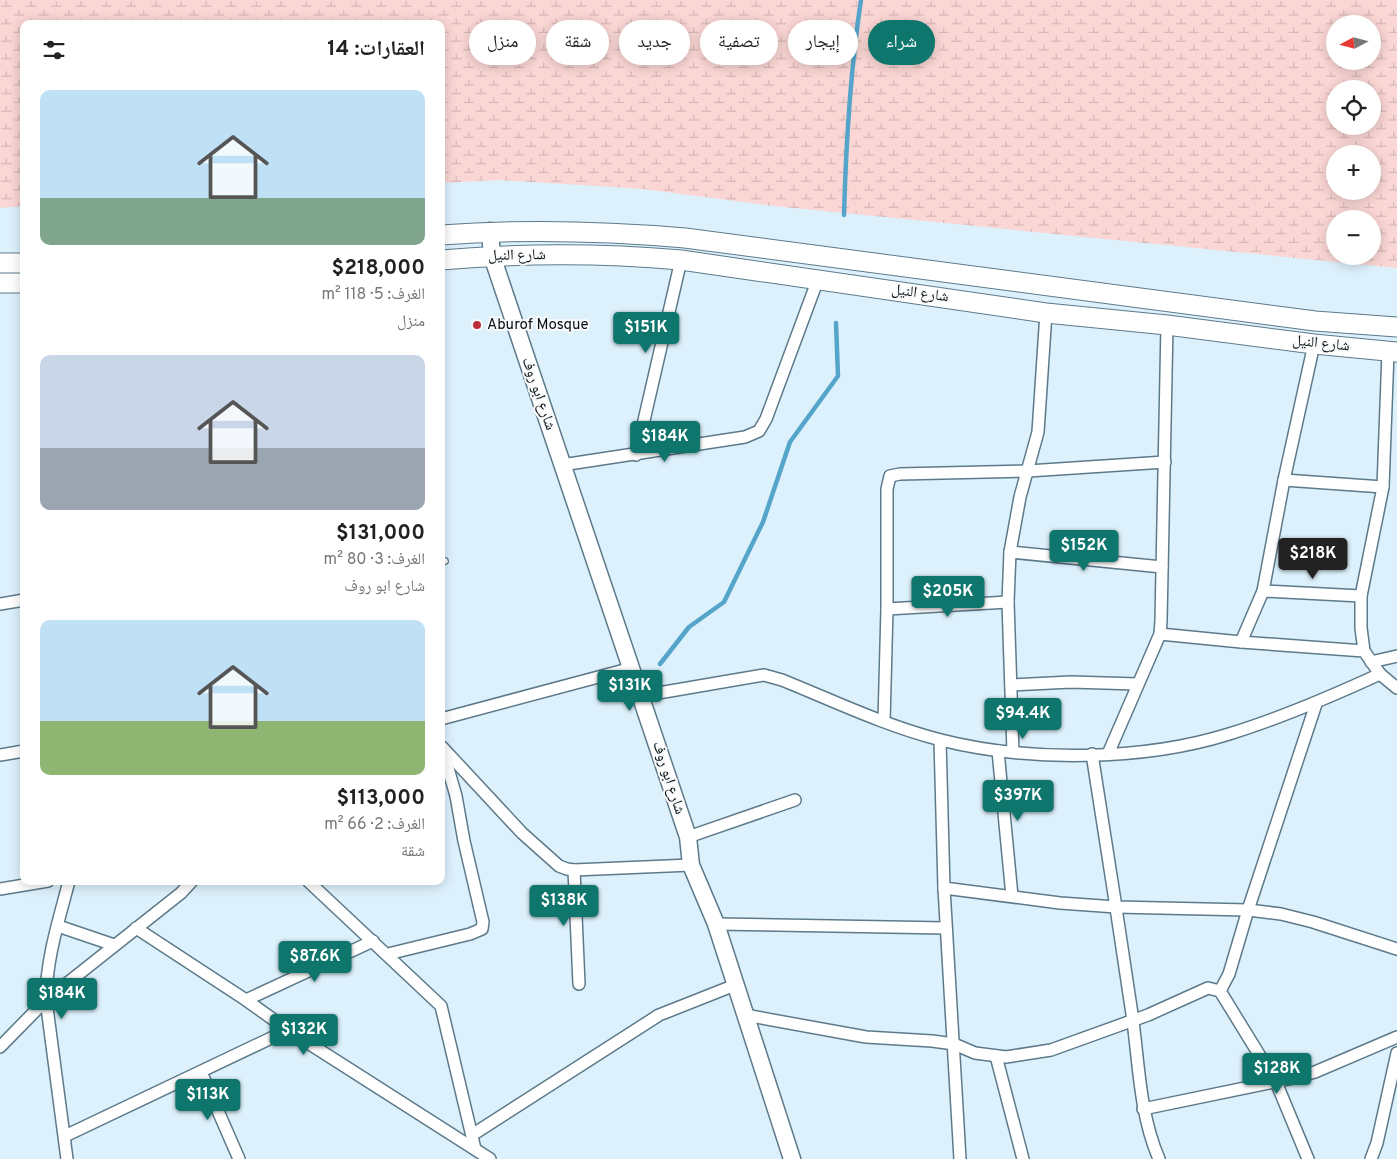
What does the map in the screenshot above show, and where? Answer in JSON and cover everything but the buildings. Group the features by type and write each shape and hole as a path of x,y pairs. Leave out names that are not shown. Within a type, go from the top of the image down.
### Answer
{"main road":[{"name":"شارع النيل","path":"445,235 490,231 584,231 685,238 1315,321 1397,327"},
{"name":"شارع النيل","path":"445,260 492,256 632,255 818,279 1046,313 1167,325 1392,352"},
{"path":"0,263 20,263"},
{"path":"0,283 20,283"}],"street":[{"name":"شارع ابو روف","path":"490,231 492,256 688,837 691,865 716,924 792,1159"},
{"path":"636,455 681,260"},
{"path":"562,465 745,437 759,431 766,420 818,279"},
{"path":"1013,752 1008,602 1010,552 1020,497 1038,432 1046,313"},
{"path":"1108,754 1160,634 1167,325"},
{"path":"1241,642 1264,590 1277,527 1284,480 1314,344"},
{"path":"1392,352 1383,487 1361,596 1361,628 1364,651 1380,674 1397,688"},
{"path":"884,721 887,608 886,488 890,476 900,474 1028,471 1165,462"},
{"path":"1284,480 1383,487"},
{"path":"1010,552 1162,567"},
{"path":"1264,590 1361,596"},
{"path":"0,604 20,601"},
{"path":"887,608 1008,602"},
{"path":"1160,634 1364,651"},
{"path":"1371,662 1397,656"},
{"path":"445,718 632,668"},
{"path":"641,696 764,675 782,680 884,721 940,740 1013,752 1108,754 1150,751 1192,744 1228,735 1316,704 1380,674"},
{"path":"1011,685 1071,682 1137,684"},
{"path":"1220,991 1229,974 1248,910 1316,704"},
{"path":"940,740 945,928 960,1159"},
{"path":"445,749 522,833 559,866 574,870 691,865"},
{"path":"998,750 1012,896"},
{"path":"0,755 20,752"},
{"path":"1092,754 1116,907 1143,1109 1148,1132 1159,1159"},
{"path":"388,954 482,929 483,922 464,841 456,796 445,757"},
{"path":"688,837 795,800"},
{"path":"574,870 579,984"},
{"path":"0,889 24,885"},
{"path":"67,1159 46,1000 46,980 49,960 68,885"},
{"path":"0,1047 46,1000 181,893 188,885"},
{"path":"312,885 388,954 441,1006 476,1149"},
{"path":"944,888 1060,903 1116,907 1248,910 1281,914 1397,949"},
{"path":"716,924 945,928"},
{"path":"58,926 114,945"},
{"path":"136,928 246,1000 288,1030 490,1159"},
{"path":"246,1000 373,941"},
{"path":"472,1135 659,1015 735,985"},
{"path":"745,1015 866,1037 932,1041 954,1044 975,1053 1017,1056 1051,1050 1132,1020 1208,988 1220,991 1276,1082 1308,1159"},
{"path":"65,1136 288,1030"},
{"path":"1143,1109 1276,1082 1315,1072 1397,1037"},
{"path":"1371,1159 1377,1143 1397,1053"},
{"path":"996,1056 1023,1159"},
{"path":"201,1072 239,1159"}],"green space":[{"path":"0,0 1397,0 1397,268 1367,265 1381,265 1381,210 1326,210 1326,261 773,206 643,189 500,180 445,183 445,20 20,20 20,206 0,208"}],"waterway":[{"path":"844,215 849,107 861,0"},
{"path":"660,664 689,627 724,602 763,522 790,442 838,376 836,323"}],"place":[{"name":"Aburof Mosque","path":"477,325"}]}
